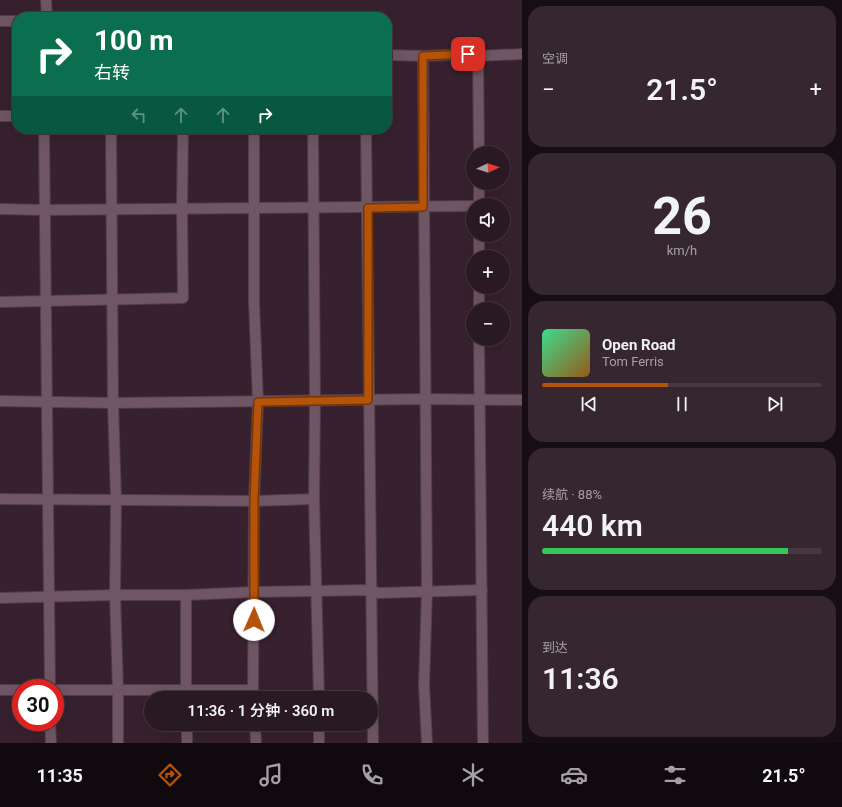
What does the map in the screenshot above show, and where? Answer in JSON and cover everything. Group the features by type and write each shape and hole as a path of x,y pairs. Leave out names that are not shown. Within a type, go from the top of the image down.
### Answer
{"street":[{"path":"46,0 47,12"},
{"path":"0,21 12,21"},
{"path":"392,55 423,56 468,54 478,56 522,54"},
{"path":"423,56 427,591 424,685 427,743"},
{"path":"478,56 478,146"},
{"path":"0,116 12,116"},
{"path":"44,134 50,679"},
{"path":"112,134 113,403 116,500 115,595 118,743"},
{"path":"0,302 183,298 183,134"},
{"path":"253,691 254,501 258,402 254,302 254,134"},
{"path":"313,134 315,401 314,500 319,691"},
{"path":"366,134 368,208 370,590 373,743"},
{"path":"0,209 45,210 466,206"},
{"path":"479,346 484,743"},
{"path":"0,401 113,403 425,399 522,400"},
{"path":"0,499 314,500"},
{"path":"0,598 115,595 186,596 254,592 370,590 379,593 482,590"},
{"path":"186,596 186,691"},
{"path":"0,690 12,690"},
{"path":"64,690 144,692"},
{"path":"50,731 51,743"},
{"path":"187,731 187,743"},
{"path":"255,731 256,743"},
{"path":"318,743 319,731"}],"route":[{"path":"254,620 254,501 258,402 368,400 368,208 423,207 423,56 468,54"}]}
